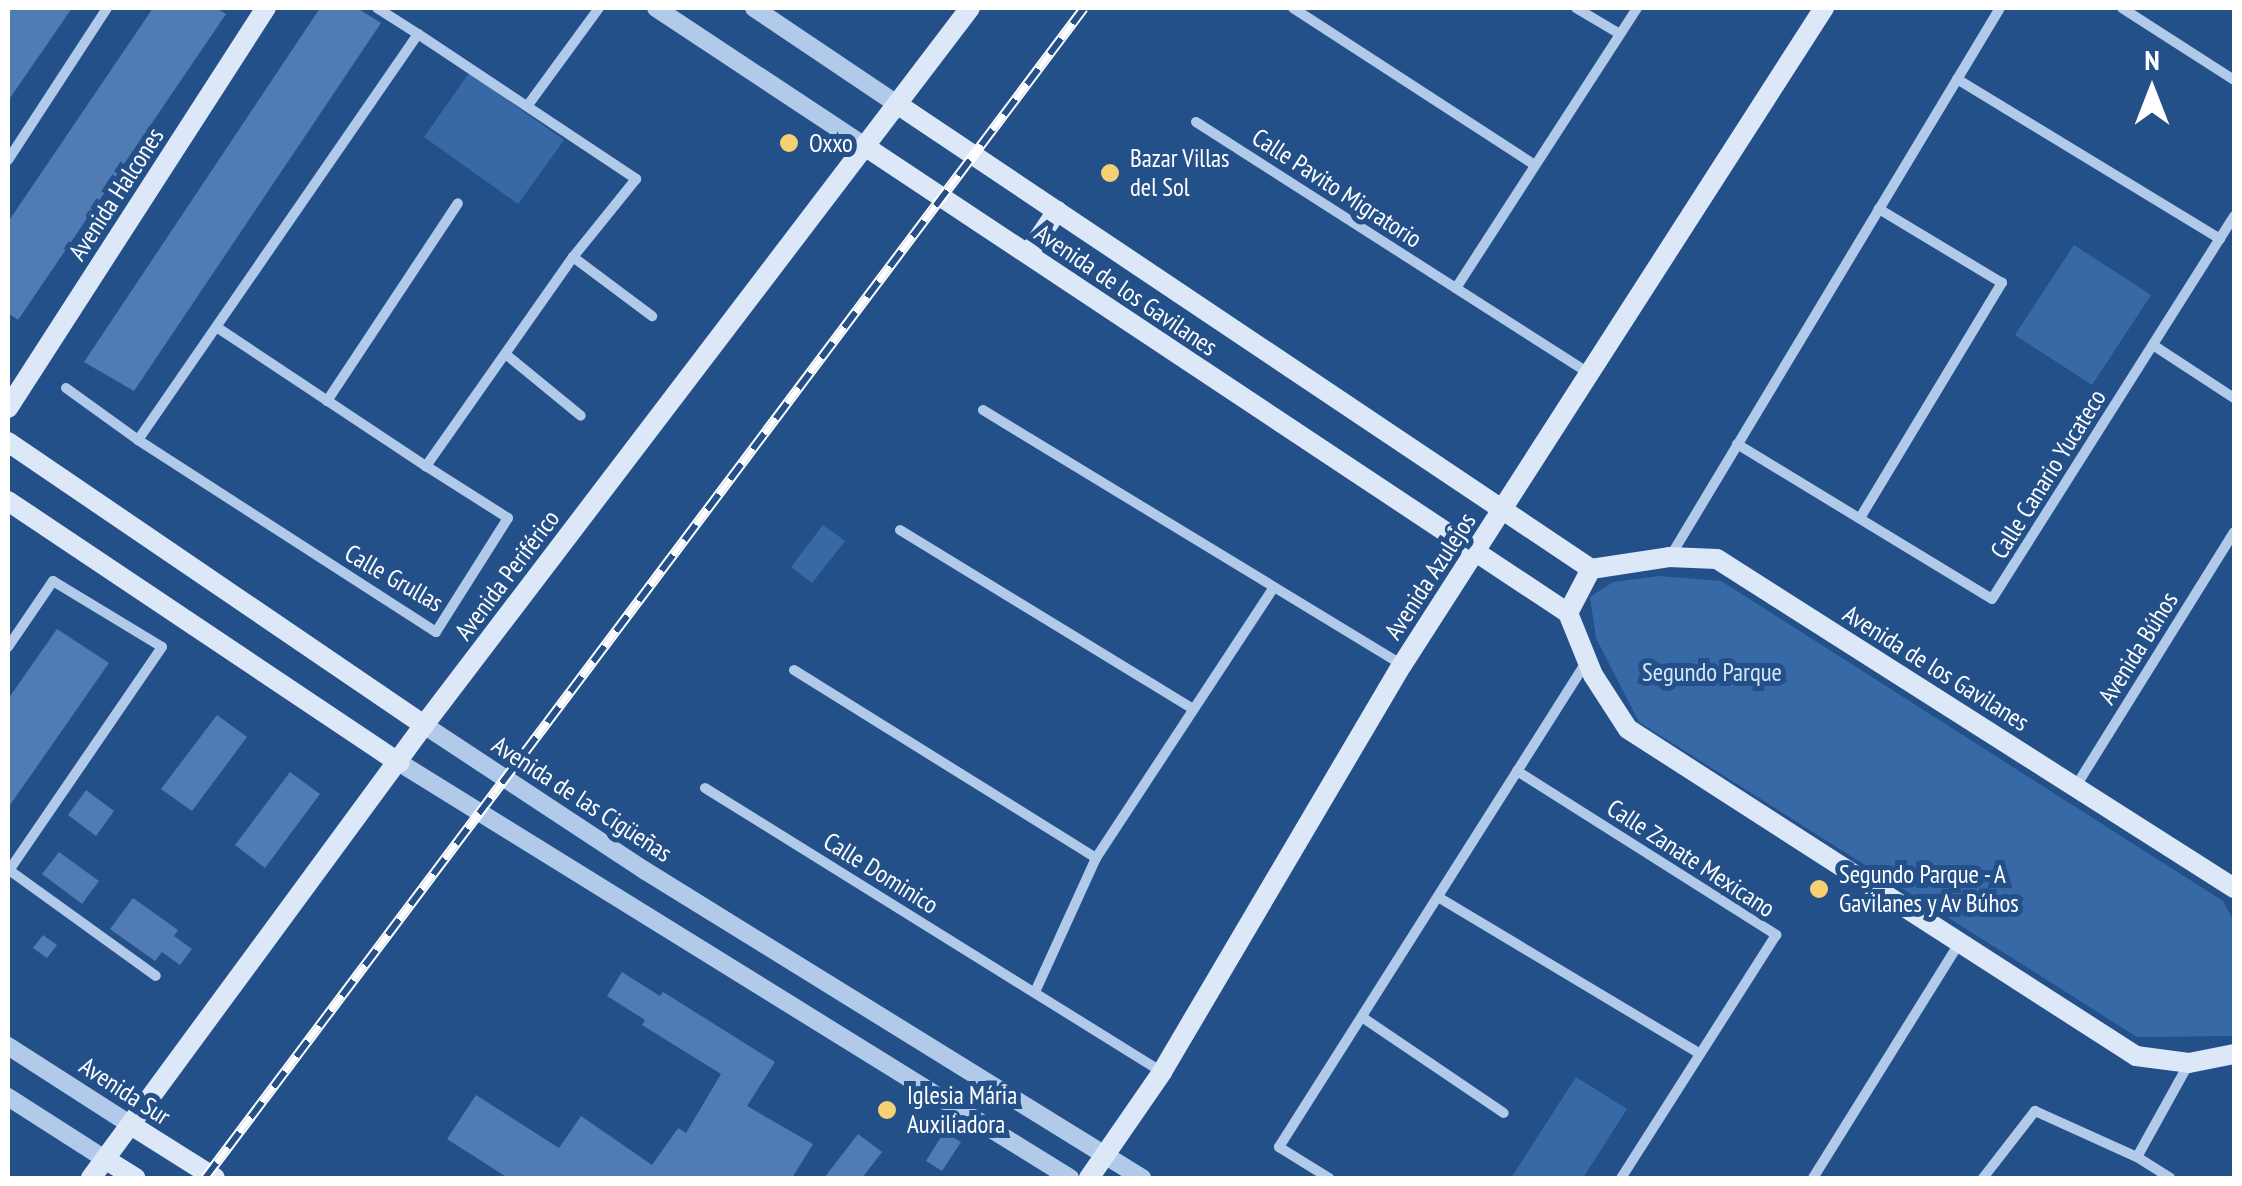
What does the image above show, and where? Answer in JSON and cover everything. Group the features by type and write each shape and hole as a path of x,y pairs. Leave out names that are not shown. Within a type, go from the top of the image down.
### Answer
{"main road":[{"name":"Avenida Halcones","path":"8,408 266,8"},
{"name":"Avenida Periférico","path":"91,1178 400,763 424,725 970,8"},
{"name":"Avenida Azulejos","path":"1089,1178 1162,1072 1402,666 1824,8"},
{"name":"Avenida de los Gavilanes","path":"898,104 1591,569 1669,558 1717,559 2234,888"},
{"name":"Avenida de los Gavilanes","path":"866,148 1568,613"},
{"path":"1028,254 1057,211"},
{"name":"Avenida de las Cigüeñas","path":"8,442 424,725"},
{"path":"8,501 400,763"},
{"path":"1591,569 1568,613 1587,660 1628,729 2136,1056 2190,1063 2234,1054"},
{"name":"Avenida Sur","path":"131,1125 214,1178"},
{"path":"105,1159 135,1178"}],"street":[{"path":"8,160 107,8"},
{"path":"377,8 636,179 573,257 508,356 426,466"},
{"path":"528,106 600,8"},
{"name":"Avenida de los Gavilanes","path":"656,8 866,148"},
{"name":"Avenida de los Gavilanes","path":"754,8 898,104"},
{"path":"1293,8 1535,165"},
{"path":"1576,8 1620,34"},
{"path":"1456,288 1637,8"},
{"path":"1669,558 2000,8"},
{"path":"2122,8 2234,80"},
{"path":"138,440 418,34"},
{"path":"1957,79 2220,239"},
{"name":"Calle Pavito Migratorio","path":"1196,122 1589,374"},
{"path":"328,401 458,203"},
{"path":"1860,518 2002,283 1879,209"},
{"name":"Calle Canario Yucateco","path":"1737,444 1992,599 2234,216"},
{"path":"573,257 652,316"},
{"name":"Calle Grullas","path":"66,388 138,440 436,632 508,518 218,328"},
{"path":"2152,345 2234,398"},
{"path":"508,356 581,416"},
{"path":"982,410 1402,666"},
{"path":"900,530 1193,710"},
{"name":"Avenida Búhos","path":"2076,786 2234,532"},
{"path":"8,647 53,581 162,647 8,872 156,976"},
{"path":"1035,992 1096,858 1274,587"},
{"path":"1328,1178 1280,1148 1587,660"},
{"path":"794,670 1096,858"},
{"name":"Avenida de las Cigüeñas","path":"424,725 644,870 1142,1178"},
{"path":"400,763 1070,1178"},
{"name":"Calle Zanate Mexicano","path":"1518,771 1776,936 1620,1178"},
{"name":"Calle Dominico","path":"705,788 1162,1072"},
{"path":"1438,897 1700,1054"},
{"path":"1813,1178 1960,942"},
{"path":"1362,1017 1504,1112"},
{"name":"Avenida Sur","path":"8,1046 131,1125"},
{"path":"2137,1156 2190,1063"},
{"path":"8,1097 105,1159"},
{"path":"1984,1178 2034,1112 2137,1156 2170,1178"}],"green space":[{"path":"469,73 564,140 518,204 424,137"},
{"path":"2074,245 2151,295 2092,385 2015,335"},
{"path":"823,525 845,541 812,583 791,567"},
{"name":"Segundo Parque","path":"1659,576 1721,581 2223,901 2234,922 2234,1036 2137,1037 1639,722 1596,638 1590,597 1613,582"},
{"path":"1576,1077 1627,1109 1583,1178 1511,1178"}],"building":[{"path":"8,8 72,8 8,101"},
{"path":"153,8 216,8 226,14 18,320 8,313 8,222"},
{"path":"320,8 357,8 381,23 134,391 84,362"},
{"path":"57,629 109,663 8,808 8,699"},
{"path":"217,715 247,737 192,811 161,789"},
{"path":"290,772 320,794 265,868 235,845"},
{"path":"86,790 114,811 96,836 68,815"},
{"path":"59,852 99,881 82,904 42,874"},
{"path":"133,898 178,930 174,936 192,949 180,965 162,952 155,961 110,929"},
{"path":"43,935 57,945 47,958 33,948"},
{"path":"622,972 660,996 663,992 775,1062 747,1106 813,1144 792,1178 508,1178 447,1139 476,1095 559,1148 581,1116 652,1165 678,1128 686,1133 721,1074 642,1025 645,1020 607,996"},
{"path":"944,1132 961,1142 942,1171 926,1161"},
{"path":"858,1134 882,1152 862,1178 824,1178"}],"railway":[{"path":"205,1178 1084,8"}],"place":[{"name":"Oxxo","path":"789,143"},
{"name":"Bazar Villas del Sol","path":"1110,173"},
{"name":"Segundo Parque - A Gavilanes y Av Búhos","path":"1819,889"},
{"name":"Iglesia Mária Auxiliadora","path":"887,1110"}]}
